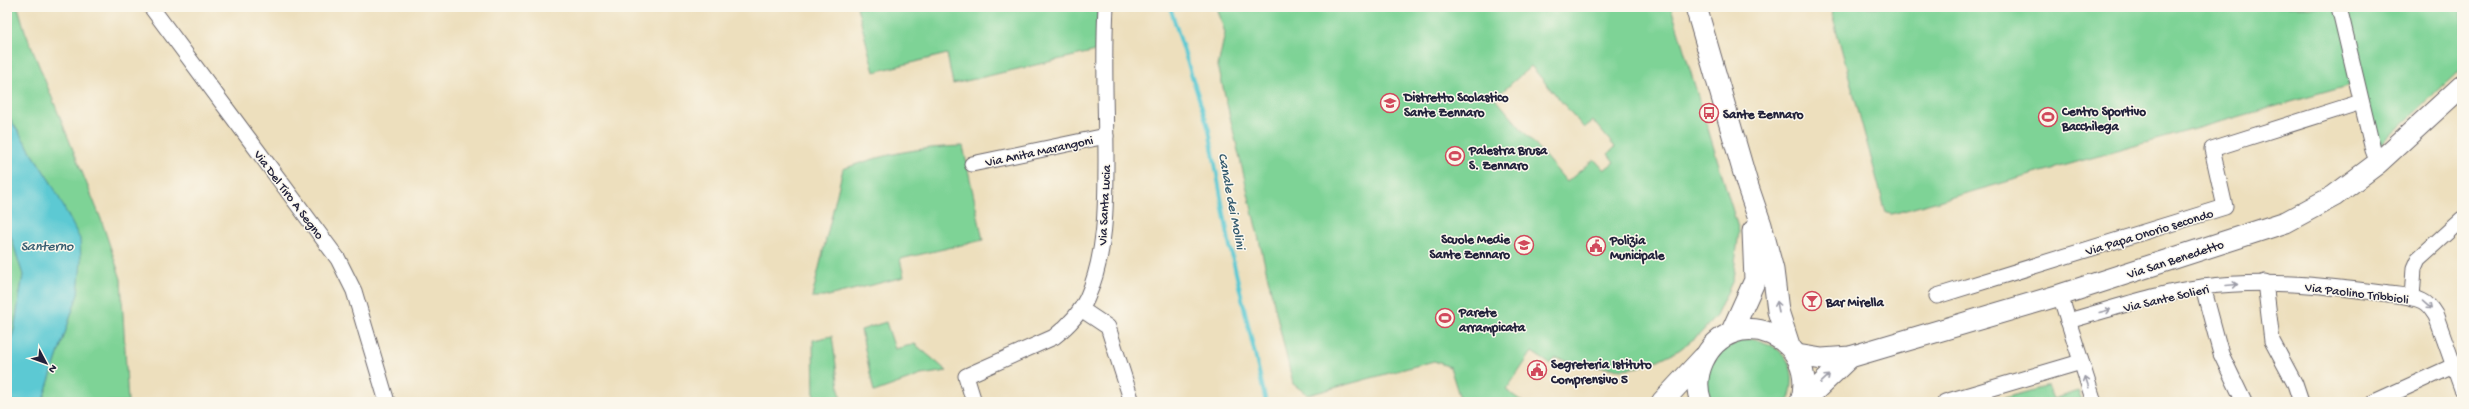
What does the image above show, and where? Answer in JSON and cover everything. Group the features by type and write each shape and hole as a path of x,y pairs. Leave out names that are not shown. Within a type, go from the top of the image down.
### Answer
{"street":[{"name":"Via Del Tiro A Segno","path":"151,7 338,259 354,291 387,402"},
{"name":"Via Santa Lucia","path":"974,402 966,376 1054,337 1064,329 1081,309 1092,283 1102,242 1106,136 1106,7"},
{"path":"1696,7 1748,187 1762,225 1773,270 1778,311 1805,379 1802,402"},
{"path":"2339,7 2361,102 2378,163"},
{"name":"Via San Benedetto","path":"1793,350 1822,359 1850,357 2060,295 2286,222 2334,196 2378,163 2462,86"},
{"name":"Via Papa Onorio secondo","path":"1937,296 2225,207 2212,149 2361,102"},
{"name":"Via Anita Marangoni","path":"972,164 1106,136"},
{"path":"1731,333 1755,280 1755,249 1748,187"},
{"path":"2412,298 2414,268 2418,259 2462,220"},
{"path":"1755,280 1773,270"},
{"path":"2265,282 2272,341 2295,384 2301,402"},
{"name":"Via Paolino Tribbioli","path":"2265,282 2364,291 2412,298 2422,301 2431,307 2458,364 2462,389"},
{"name":"Via Sante Solieri","path":"2068,321 2169,293 2203,287 2265,282"},
{"path":"2203,287 2221,354 2244,402"},
{"path":"2060,295 2094,402"},
{"path":"1081,309 1108,327 1132,402"},
{"path":"1662,402 1717,342 1731,333 1756,329 1768,332 1793,350"},
{"path":"1701,402 1698,377 1706,354"},
{"name":"Via San Benedetto","path":"1802,402 1850,357"},
{"path":"1954,401 2081,362"},
{"path":"2374,402 2458,364"}],"green space":[{"path":"7,7 18,7 25,31 101,219 121,279 128,402 42,402 78,294 53,186 7,114"},
{"path":"857,7 1098,7 1096,51 953,84 947,54 874,72"},
{"path":"1217,7 1671,7 1739,231 1733,280 1716,316 1700,334 1679,350 1639,367 1623,369 1597,367 1555,358 1550,364 1532,352 1506,390 1523,402 1461,402 1450,367 1434,361 1308,395 1293,384 1218,66 1225,33","holes":["1531,66 1584,128 1593,121 1615,147 1608,154 1614,162 1604,170 1594,159 1567,182 1495,98"]},
{"name":"Centro Sportivo Bacchilega","path":"1830,7 2462,7 2462,68 2375,150 2355,84 1892,214 1886,213"},
{"path":"963,146 983,240 900,259 904,277 824,297 812,297 843,169 873,159 902,152"},
{"path":"7,224 23,275 14,330 7,354"},
{"path":"886,322 895,349 915,344 947,371 921,375 874,392 861,330"},
{"path":"832,336 841,402 814,402 813,340"},
{"path":"1751,339 1763,342 1773,347 1787,360 1791,369 1792,379 1788,402 1713,402 1708,391 1707,380 1709,369 1714,360 1730,346"},
{"path":"2048,386 2053,399 2078,391 2083,402 1990,402"}],"water":[{"name":"Santerno","path":"7,114 53,186 80,239 81,261 78,294 42,402 7,402 7,354 14,330 23,275 7,224"}],"waterway":[{"name":"Canale dei Molini","path":"1170,7 1209,130 1230,247 1266,402"}],"place":[{"name":"Distretto Scolastico Sante Zennaro","path":"1390,103"},
{"name":"Sante Zennaro","path":"1709,113"},
{"name":"Centro Sportivo Bacchilega","path":"2048,117"},
{"name":"Palestra Brusa S. Zennaro","path":"1455,156"},
{"name":"Scuole Medie Sante Zennaro","path":"1524,245"},
{"name":"Polizia Municipale","path":"1596,246"},
{"name":"Bar Mirella","path":"1812,301"},
{"name":"Parete arrampicata","path":"1445,318"},
{"name":"Segreteria Istituto Comprensivo 5","path":"1537,370"}]}
